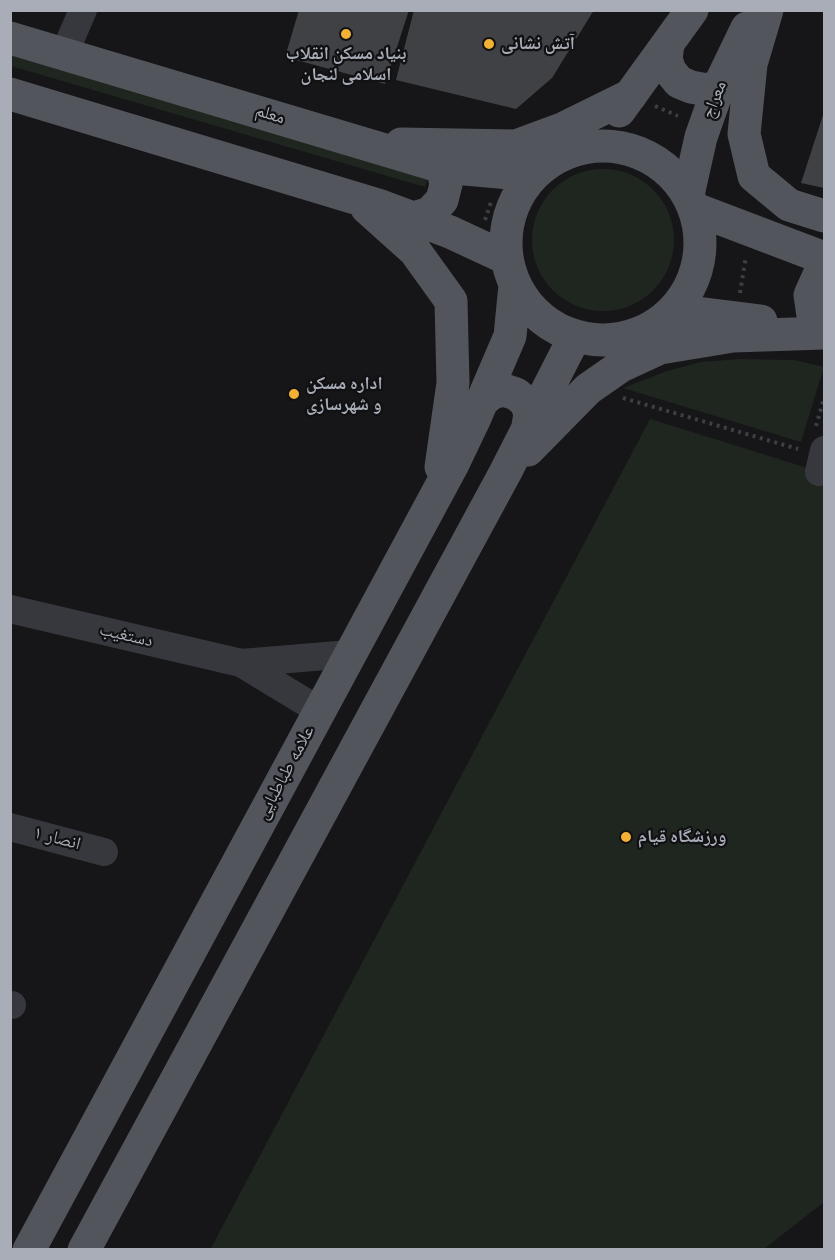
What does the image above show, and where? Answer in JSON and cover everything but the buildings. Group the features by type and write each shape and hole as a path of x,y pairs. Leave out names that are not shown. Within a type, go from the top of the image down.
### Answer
{"main road":[{"path":"593,146 692,10"},
{"name":"معراج","path":"692,202 701,137 719,86 757,10"},
{"path":"768,10 751,64 744,134 754,176 789,205 825,216"},
{"name":"معلم","path":"10,38 442,167 532,175"},
{"path":"668,44 666,59 670,72 679,82 707,90 719,86"},
{"path":"10,94 356,198 413,218 450,232 511,272"},
{"path":"366,144 516,146 562,129 631,95"},
{"path":"655,326 680,304 696,274 701,242 692,202 671,173 648,156 621,147 593,146 570,151 550,161 532,175 515,200 506,228 511,272 530,308 551,325 575,336 603,340 630,337 655,326 697,313 788,324 825,332"},
{"path":"413,218 430,213 442,200 446,184 442,167"},
{"path":"356,198 415,251 451,301 453,383 438,491"},
{"path":"692,202 750,229 825,258"},
{"path":"825,271 819,275 810,295 813,316 825,332"},
{"name":"علامه طباطبایی","path":"29,1250 438,491 482,401 510,336 511,272"},
{"path":"506,473 588,389 621,366 660,348 733,336 825,332"},
{"path":"84,1250 506,473 575,336"},
{"path":"482,401 492,393 504,390 516,394 526,402 530,414 528,426"}],"street":[{"path":"64,54 82,10"},
{"name":"دستغیب","path":"10,609 241,663"},
{"path":"241,663 350,654"},
{"path":"241,663 320,711"},
{"name":"انصار ۱","path":"10,827 104,852"}],"path":[{"path":"736,318 750,229"},
{"path":"622,398 817,451 825,398"}],"shaded area":[{"path":"10,50 431,170 425,187 11,66"},
{"path":"603,169 617,170 630,175 653,190 668,213 673,226 673,254 668,267 653,290 630,305 617,310 603,311 589,310 576,305 553,290 538,267 533,254 532,240 533,226 538,213 553,190 576,175 589,170"},
{"path":"739,359 794,360 824,367 801,442 623,388 667,371 701,362"},
{"name":"ورزشگاه قیام","path":"650,419 824,473 824,1202 764,1249 210,1250"}],"place":[{"name":"بنیاد مسکن انقلاب اسلامی لنجان","path":"346,34"},
{"name":"آتش نشانی","path":"489,44"},
{"name":"اداره مسکن و شهرسازی","path":"294,394"},
{"name":"ورزشگاه قیام","path":"626,837"}]}
